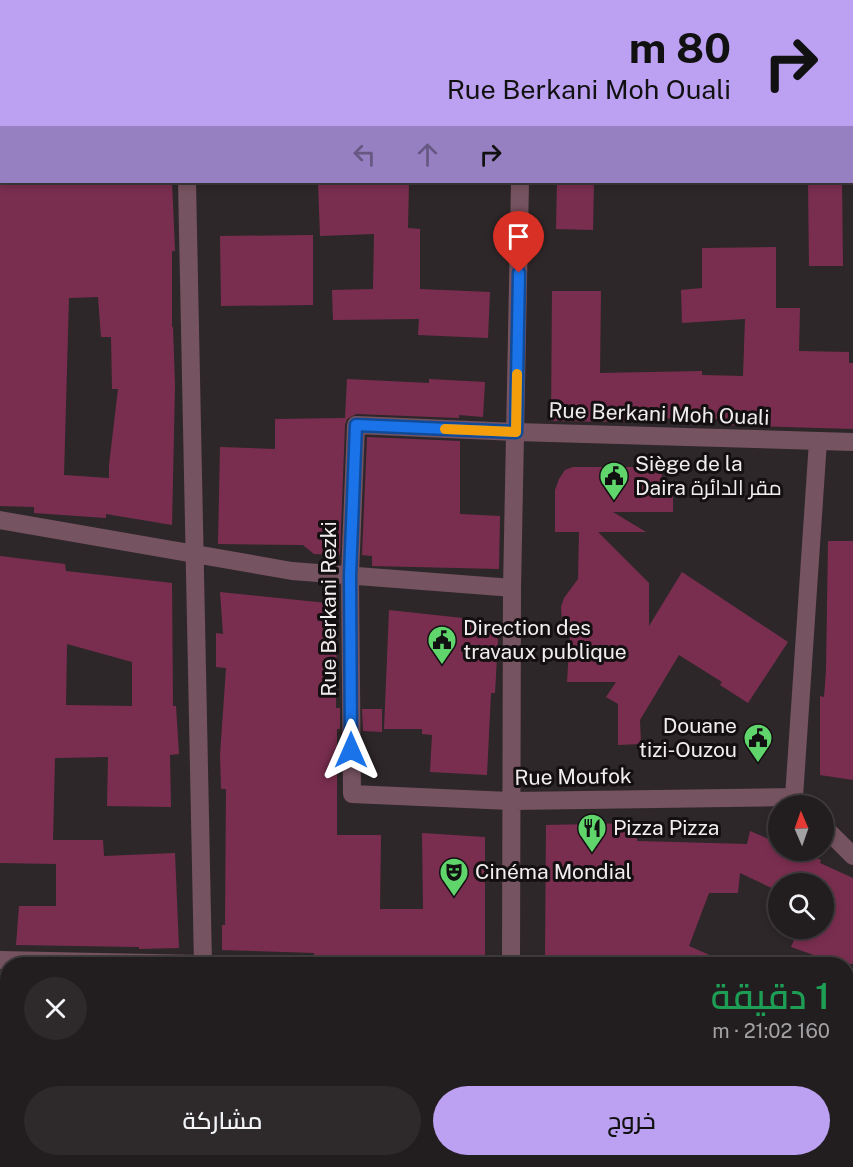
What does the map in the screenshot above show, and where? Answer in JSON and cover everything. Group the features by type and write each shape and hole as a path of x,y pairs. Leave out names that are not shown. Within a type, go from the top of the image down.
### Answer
{"street":[{"path":"187,183 202,957"},
{"path":"511,957 512,588 520,183"},
{"name":"Rue Berkani Moh Ouali","path":"356,425 853,442"},
{"name":"Rue Berkani Rezki","path":"351,794 350,575 356,425"},
{"path":"798,795 819,441"},
{"path":"0,520 292,571 512,588"},
{"name":"Rue Moufok","path":"351,794 512,801 768,801"},
{"path":"834,837 853,856"}],"building":[{"path":"0,183 172,183 175,251 172,251 172,327 175,386 172,525 106,514 106,518 34,513 34,507 0,506","holes":["98,297 101,337 111,337 112,389 118,389 109,478 64,475 69,298"]},
{"path":"318,183 409,183 408,228 420,229 420,289 490,292 488,338 418,335 419,319 333,320 332,290 373,289 374,234 320,236"},
{"path":"557,183 594,183 593,230 556,229"},
{"path":"808,183 842,183 843,266 809,266"},
{"path":"313,235 313,305 221,306 220,236"},
{"path":"776,247 776,308 800,308 799,351 849,352 849,363 853,363 853,429 723,425 723,419 631,418 631,422 551,421 552,291 601,291 600,373 702,371 702,375 743,376 745,319 682,323 681,290 702,288 702,248"},
{"path":"347,379 429,383 429,379 485,382 483,417 356,414 347,419 340,555 314,554 303,545 218,544 220,447 275,449 275,419 345,418"},
{"path":"367,437 460,441 460,514 500,516 499,569 372,566 372,556 362,555"},
{"path":"573,467 662,467 662,488 673,489 673,512 613,512 646,532 598,532 649,583 649,626 682,572 788,642 748,703 720,685 722,682 679,655 640,720 641,744 618,745 618,704 606,697 616,682 567,682 570,634 562,622 561,607 564,598 578,579 579,532 555,532 555,490 565,470"},
{"path":"828,541 853,541 853,780 820,775 820,696 824,697 826,671"},
{"path":"0,556 65,564 66,571 172,583 173,706 176,706 179,754 170,755 171,807 107,806 108,757 55,758 53,840 103,840 104,856 175,853 179,948 16,945 19,906 56,906 56,864 0,863","holes":["67,644 132,662 132,706 66,705"]},
{"path":"220,592 337,604 336,708 340,708 340,729 337,729 337,835 381,835 380,909 423,909 422,833 485,837 485,957 314,956 314,953 222,950 222,925 225,925 226,789 221,789 220,755 226,668 216,667 216,633 223,634"},
{"path":"389,610 481,620 498,639 495,693 491,693 487,775 430,772 432,735 422,734 422,729 384,729"},
{"path":"362,709 382,709 382,732 363,731"},
{"path":"637,823 637,841 747,844 750,831 768,839 768,861 821,861 820,863 853,878 853,957 819,957 791,947 794,939 834,939 834,873 768,873 768,886 740,873 738,893 709,893 689,946 714,957 545,957 546,825"}],"slow traffic":[{"path":"445,429 516,432 517,374"}],"place":[{"name":"Siège de la Daira مقر الدائرة","path":"614,502"},
{"name":"Direction des travaux publique","path":"442,666"},
{"name":"Douane tizi-Ouzou","path":"758,764"},
{"name":"Pizza Pizza","path":"592,854"},
{"name":"Cinéma Mondial","path":"454,898"}],"route":[{"path":"351,750 350,575 356,425 516,432 519,273"}]}
